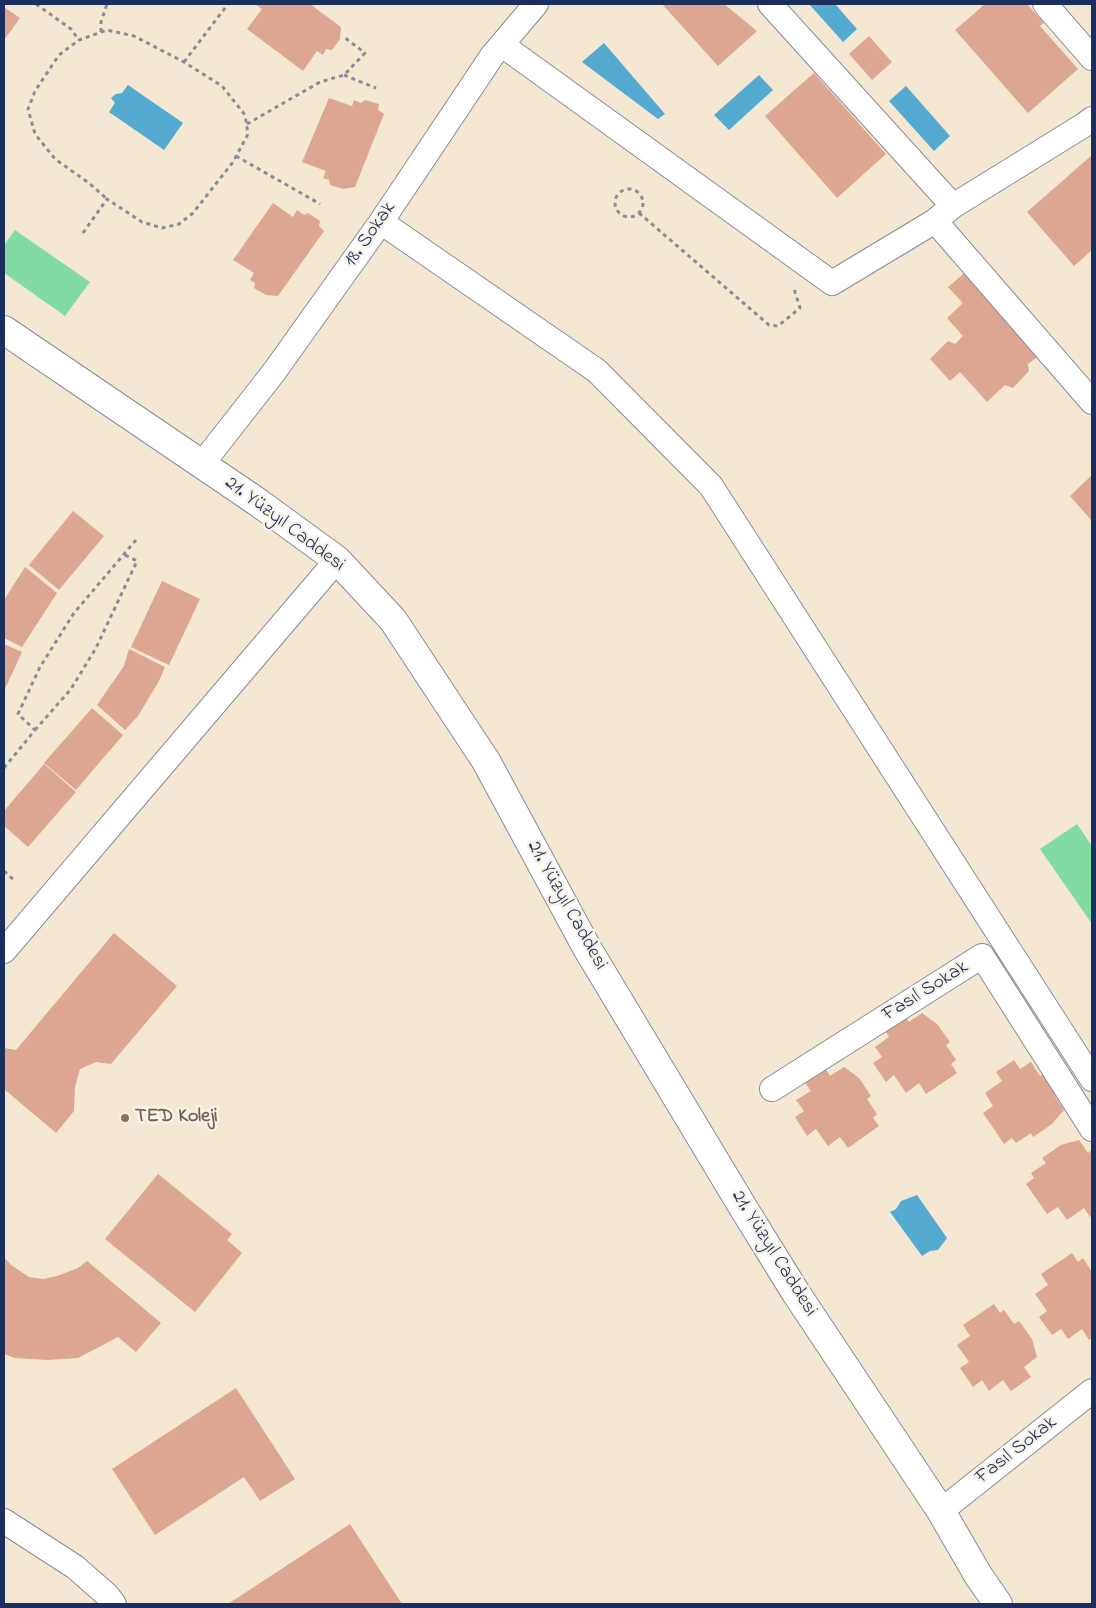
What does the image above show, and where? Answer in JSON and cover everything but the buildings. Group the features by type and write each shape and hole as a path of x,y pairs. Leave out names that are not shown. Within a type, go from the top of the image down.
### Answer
{"street":[{"name":"18. Sokak","path":"202,464 274,372 381,222 492,56 536,4"},
{"path":"770,4 944,213 1092,402"},
{"path":"1044,4 1092,58"},
{"path":"502,45 832,283 944,213 1090,126"},
{"path":"381,222 597,371 711,486 1092,1079"},
{"name":"21. Yüzyıl Caddesi","path":"4,330 259,503 337,560 393,620 486,761 587,948 739,1201 796,1293 941,1511 978,1575 998,1604"},
{"path":"4,951 337,560"},
{"name":"Fasıl Sokak","path":"772,1089 982,956 1092,1129"},
{"name":"Fasıl Sokak","path":"941,1511 1092,1391"},
{"path":"4,1521 75,1567 107,1595 114,1604"}],"path":[{"path":"36,4 70,29 80,40"},
{"path":"101,32 101,22 107,4"},
{"path":"184,62 228,4"},
{"path":"107,30 134,36 184,62 222,86 245,115 248,134 236,156 193,213 179,224 162,228 142,222 107,199 89,183 55,159 35,134 28,109 35,91 59,55 80,40 101,32 107,30"},
{"path":"247,124 320,82 344,74 365,53 344,36"},
{"path":"344,74 376,88"},
{"path":"236,156 320,204"},
{"path":"624,190 633,190 640,194 643,203 639,212 628,217 619,213 615,204 617,195 624,190"},
{"path":"83,233 107,199"},
{"path":"639,212 769,324 778,326 800,308 780,246"},
{"path":"35,730 18,714 40,667 74,613 136,540"},
{"path":"4,768 71,689 96,648 137,561 124,554"},
{"path":"4,871 14,880"}],"green space":[{"path":"15,230 90,282 65,316 4,273 4,245"},
{"path":"1077,824 1092,846 1092,924 1040,849"}],"water":[{"path":"809,4 835,4 857,29 843,42"},
{"path":"604,43 665,114 658,119 582,62"},
{"path":"759,75 773,90 729,130 714,115"},
{"path":"128,85 183,123 164,150 109,112 115,103 111,98 116,94 122,93"},
{"path":"906,86 950,136 934,151 889,101"},
{"path":"917,1195 947,1238 938,1250 930,1251 922,1256 890,1212 896,1209 901,1201"}],"place":[{"name":"TED Koleji","path":"125,1118"}]}
